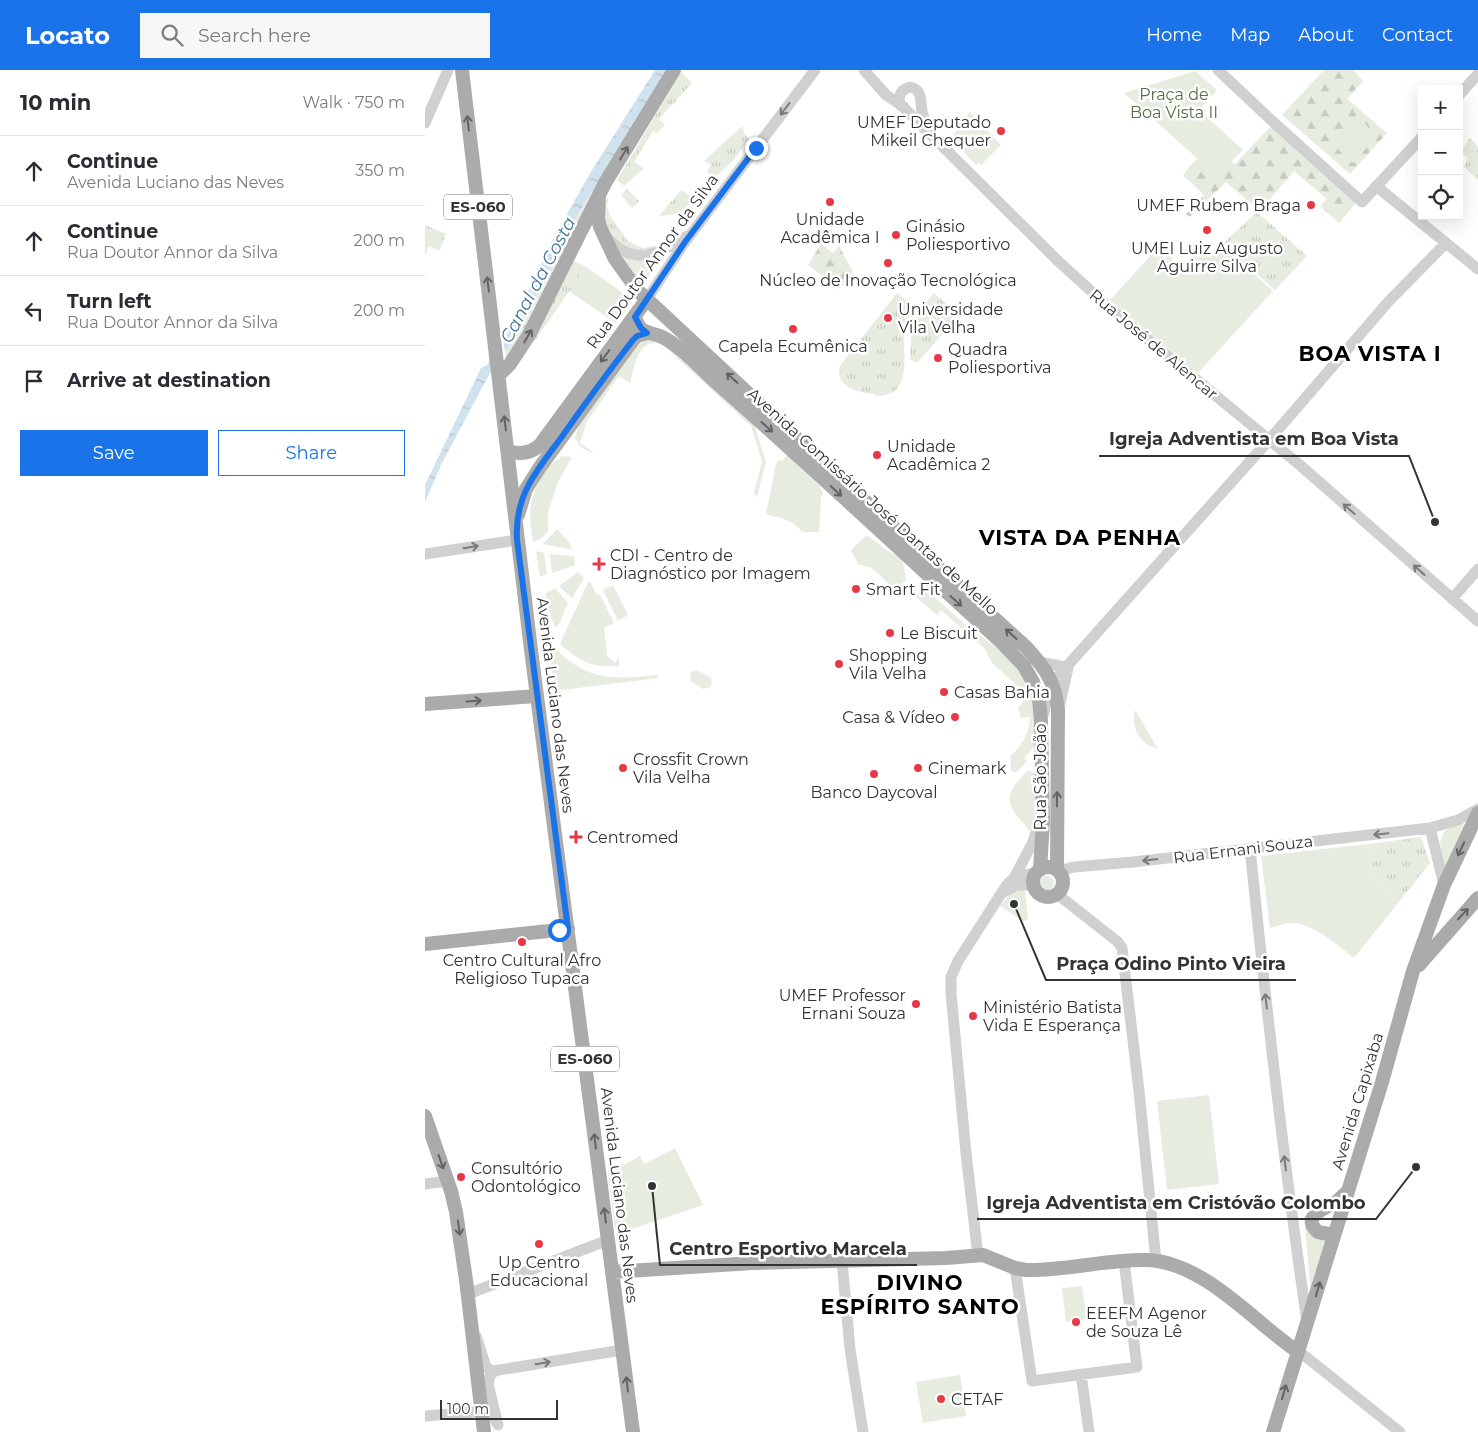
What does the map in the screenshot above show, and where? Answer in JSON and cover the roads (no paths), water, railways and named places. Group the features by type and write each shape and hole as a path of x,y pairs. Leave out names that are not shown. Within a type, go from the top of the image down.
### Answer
{"main road":[{"name":"Avenida Luciano das Neves","path":"462,70 499,370 517,540 633,1432"},
{"path":"499,370 510,364 530,333 599,195 674,70"},
{"name":"Avenida Comissário José Dantas de Mello","path":"599,195 598,218 621,269 661,317 1026,647 1038,660 1053,685"},
{"name":"Rua Doutor Annor da Silva","path":"508,451 518,454 528,452 541,445 647,299"},
{"path":"636,316 661,317 647,333 641,328 636,316"},
{"name":"Avenida Comissário José Dantas de Mello","path":"647,333 660,336 673,344 1017,657 1029,674 1036,690 1039,699 1041,722"},
{"name":"Rua Doutor Annor da Silva","path":"516,526 526,489 540,467 633,340 637,336 647,333"},
{"name":"Rua São João","path":"1053,685 1058,710 1057,870"},
{"path":"425,704 537,696"},
{"name":"Rua São João","path":"1037,875 1042,808 1041,722"},
{"name":"Avenida Capixaba","path":"1273,1432 1382,1082 1413,972 1444,885 1478,813"},
{"path":"1048,867 1057,870 1063,880 1057,894 1044,896 1037,892 1037,875 1048,867"},
{"path":"1413,972 1478,898"},
{"path":"1432,917 1437,924 1449,929"},
{"path":"425,944 568,929"},
{"path":"425,1116 448,1181 456,1212 468,1294 484,1432"},
{"path":"1335,1235 1318,1232 1312,1224 1313,1218 1317,1212 1337,1201 1348,1192"},
{"path":"613,1272 753,1263 983,1255 1015,1268 1032,1270 1124,1261 1156,1261 1178,1267 1199,1277 1232,1300 1297,1352"}],"street":[{"path":"425,123 448,70"},
{"name":"Rua Doutor Annor da Silva","path":"647,299 693,232 815,70"},
{"name":"Rua José de Alencar","path":"864,70 886,95 903,107 1058,261 1111,309 1387,540 1478,621"},
{"path":"1218,70 1362,202 1418,141"},
{"path":"1231,70 1238,90"},
{"path":"1463,91 1478,74"},
{"path":"875,83 891,90 901,91 910,87 917,90 921,95 921,101 915,109 903,107 899,96 901,91"},
{"name":"Rua José de Alencar","path":"921,101 925,122 932,136"},
{"path":"1377,186 1478,269"},
{"path":"604,234 624,252 641,256 660,252 693,232"},
{"path":"1041,722 1046,699 1057,677 1269,440 1389,301 1446,243"},
{"path":"787,446 794,444 798,446 814,461 828,467"},
{"path":"425,554 517,540"},
{"path":"1452,599 1478,568"},
{"path":"1038,660 1047,664 1067,666"},
{"path":"1058,710 1062,700 1067,666"},
{"path":"978,1256 966,1153 951,977 958,961 1005,886 1014,878 1033,842 1042,808"},
{"name":"Rua Ernani Souza","path":"1057,870 1430,828 1458,820 1478,809"},
{"path":"1435,846 1436,834 1443,825"},
{"path":"1430,828 1444,885"},
{"path":"1057,848 1074,867"},
{"path":"1250,848 1275,1081 1307,1324"},
{"path":"1014,878 1037,875"},
{"path":"999,896 1037,875"},
{"path":"1057,894 1118,942 1122,948 1156,1261"},
{"path":"425,1184 448,1181"},
{"path":"468,1294 608,1240"},
{"path":"842,1261 851,1349 863,1432"},
{"path":"1015,1268 1033,1381 1137,1367 1124,1261"},
{"path":"472,1327 486,1367 491,1371 622,1350"},
{"path":"1297,1352 1305,1356 1400,1432"},
{"path":"495,1371 490,1376 488,1384 499,1429"},
{"path":"1081,1374 1089,1432"},
{"path":"425,1416 481,1411 492,1415 499,1429"}],"water":[{"name":"Canal da Costa","path":"655,70 666,70 561,242 559,250 513,341 505,351 503,340 556,233 592,170"},
{"path":"490,358 492,369 441,465 425,502 425,485 481,368 487,365"}],"place":[{"name":"UMEF Deputado Mikeil Chequer","path":"1001,131"},
{"name":"Unidade Acadêmica I","path":"830,202"},
{"name":"UMEF Rubem Braga","path":"1311,205"},
{"name":"UMEI Luiz Augusto Aguirre Silva","path":"1207,230"},
{"name":"Ginásio Poliesportivo","path":"896,235"},
{"name":"Núcleo de Inovação Tecnológica","path":"888,263"},
{"name":"Universidade Vila Velha","path":"888,318"},
{"name":"Capela Ecumênica","path":"793,329"},
{"name":"Quadra Poliesportiva","path":"938,358"},
{"name":"Unidade Acadêmica 2","path":"877,455"},
{"name":"Igreja Adventista em Boa Vista","path":"1435,522"},
{"name":"CDI - Centro de Diagnóstico por Imagem","path":"599,564"},
{"name":"Smart Fit","path":"856,589"},
{"name":"Le Biscuit","path":"890,633"},
{"name":"Shopping Vila Velha","path":"839,664"},
{"name":"Casas Bahia","path":"944,692"},
{"name":"Casa & Vídeo","path":"955,717"},
{"name":"Crossfit Crown Vila Velha","path":"623,768"},
{"name":"Cinemark","path":"918,768"},
{"name":"Banco Daycoval","path":"874,774"},
{"name":"Centromed","path":"576,837"},
{"name":"Praça Odino Pinto Vieira","path":"1014,904"},
{"name":"Centro Cultural Afro Religioso Tupaca","path":"522,942"},
{"name":"UMEF Professor Ernani Souza","path":"916,1004"},
{"name":"Ministério Batista Vida E Esperança","path":"973,1016"},
{"name":"Igreja Adventista em Cristóvão Colombo","path":"1416,1167"},
{"name":"Consultório Odontológico","path":"461,1177"},
{"name":"Centro Esportivo Marcela","path":"652,1186"},
{"name":"Up Centro Educacional","path":"539,1244"},
{"name":"EEEFM Agenor de Souza Lê","path":"1076,1322"},
{"name":"CETAF","path":"941,1399"}],"district":[{"name":"BOA VISTA I","path":"1370,354"},
{"name":"VISTA DA PENHA","path":"1080,538"},
{"name":"DIVINO ESPÍRITO SANTO","path":"920,1295"}],"park label":[{"name":"Praça de Boa Vista II","path":"1174,103"}]}
